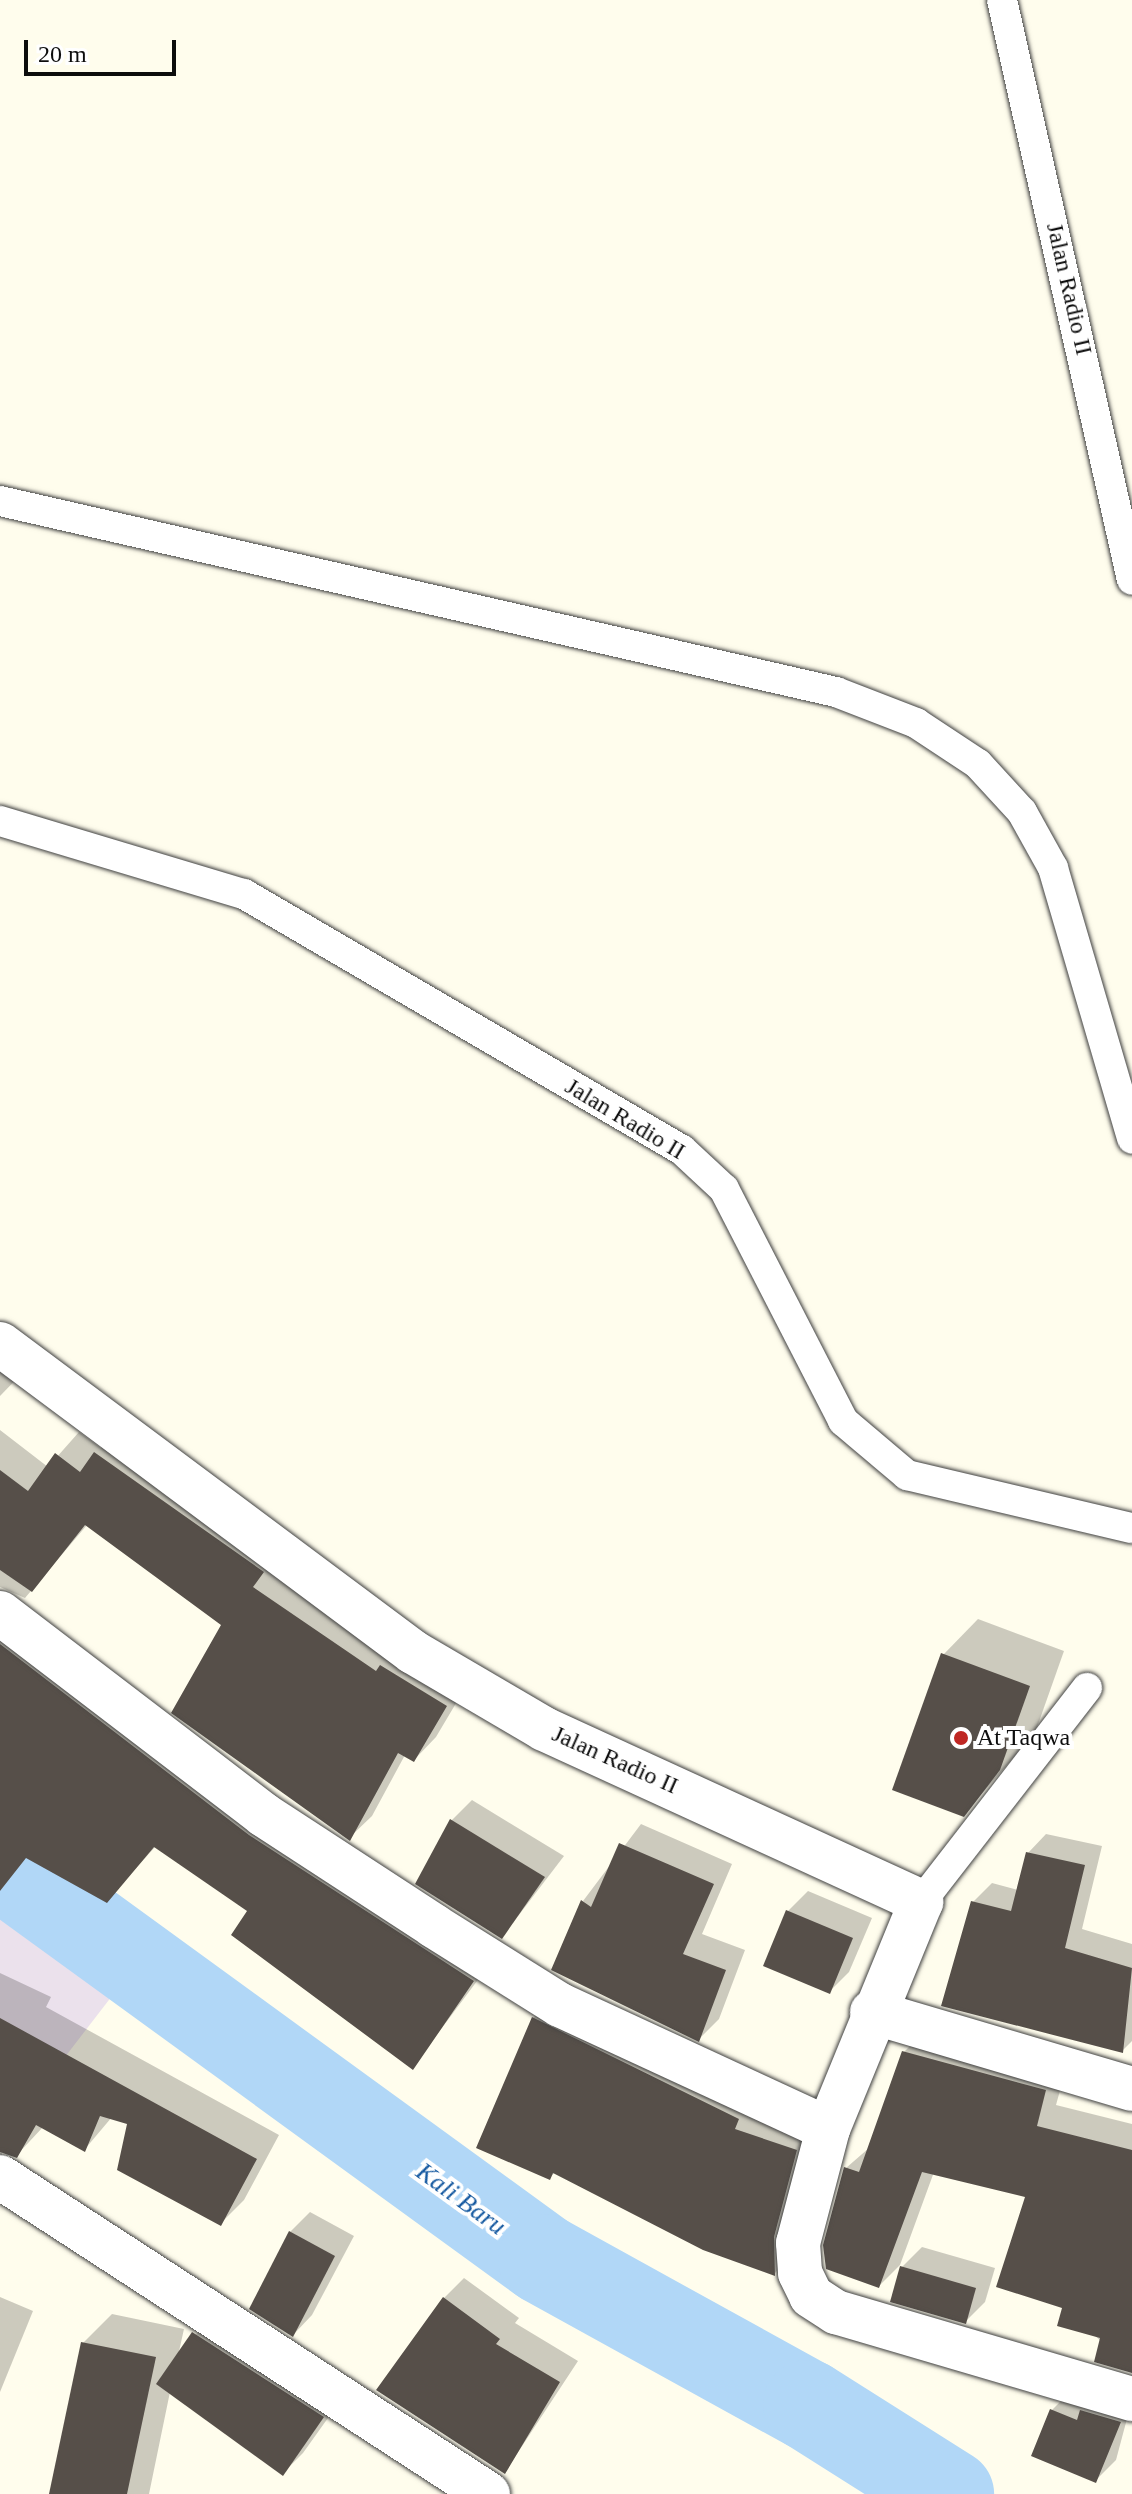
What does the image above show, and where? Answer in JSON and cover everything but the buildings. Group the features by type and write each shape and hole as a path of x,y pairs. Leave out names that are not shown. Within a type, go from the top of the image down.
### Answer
{"street":[{"name":"Jalan Radio II","path":"0,1344 413,1652 544,1729 921,1902"},
{"path":"0,1613 264,1815 471,1950 560,2005 828,2129"},
{"path":"921,1902 872,2012 828,2129 798,2243 811,2296 836,2312 1132,2399"},
{"path":"872,2012 1132,2089"},
{"path":"0,2177 488,2494"}],"lane":[{"name":"Jalan Radio II","path":"1002,0 1132,580"},
{"path":"0,501 836,692 916,723 978,764 1022,812 1053,868 1132,1139"},
{"name":"Jalan Radio II","path":"0,821 244,894 682,1150 724,1189 843,1421 907,1475 1132,1528"},
{"path":"921,1902 1087,1688"}],"shaded area":[{"path":"0,1913 122,1983 1,2140 0,2139"}],"waterway":[{"name":"Kali Baru","path":"0,1864 543,2259 808,2405 949,2494"}],"place":[{"name":"At Taqwa","path":"961,1738"}]}
